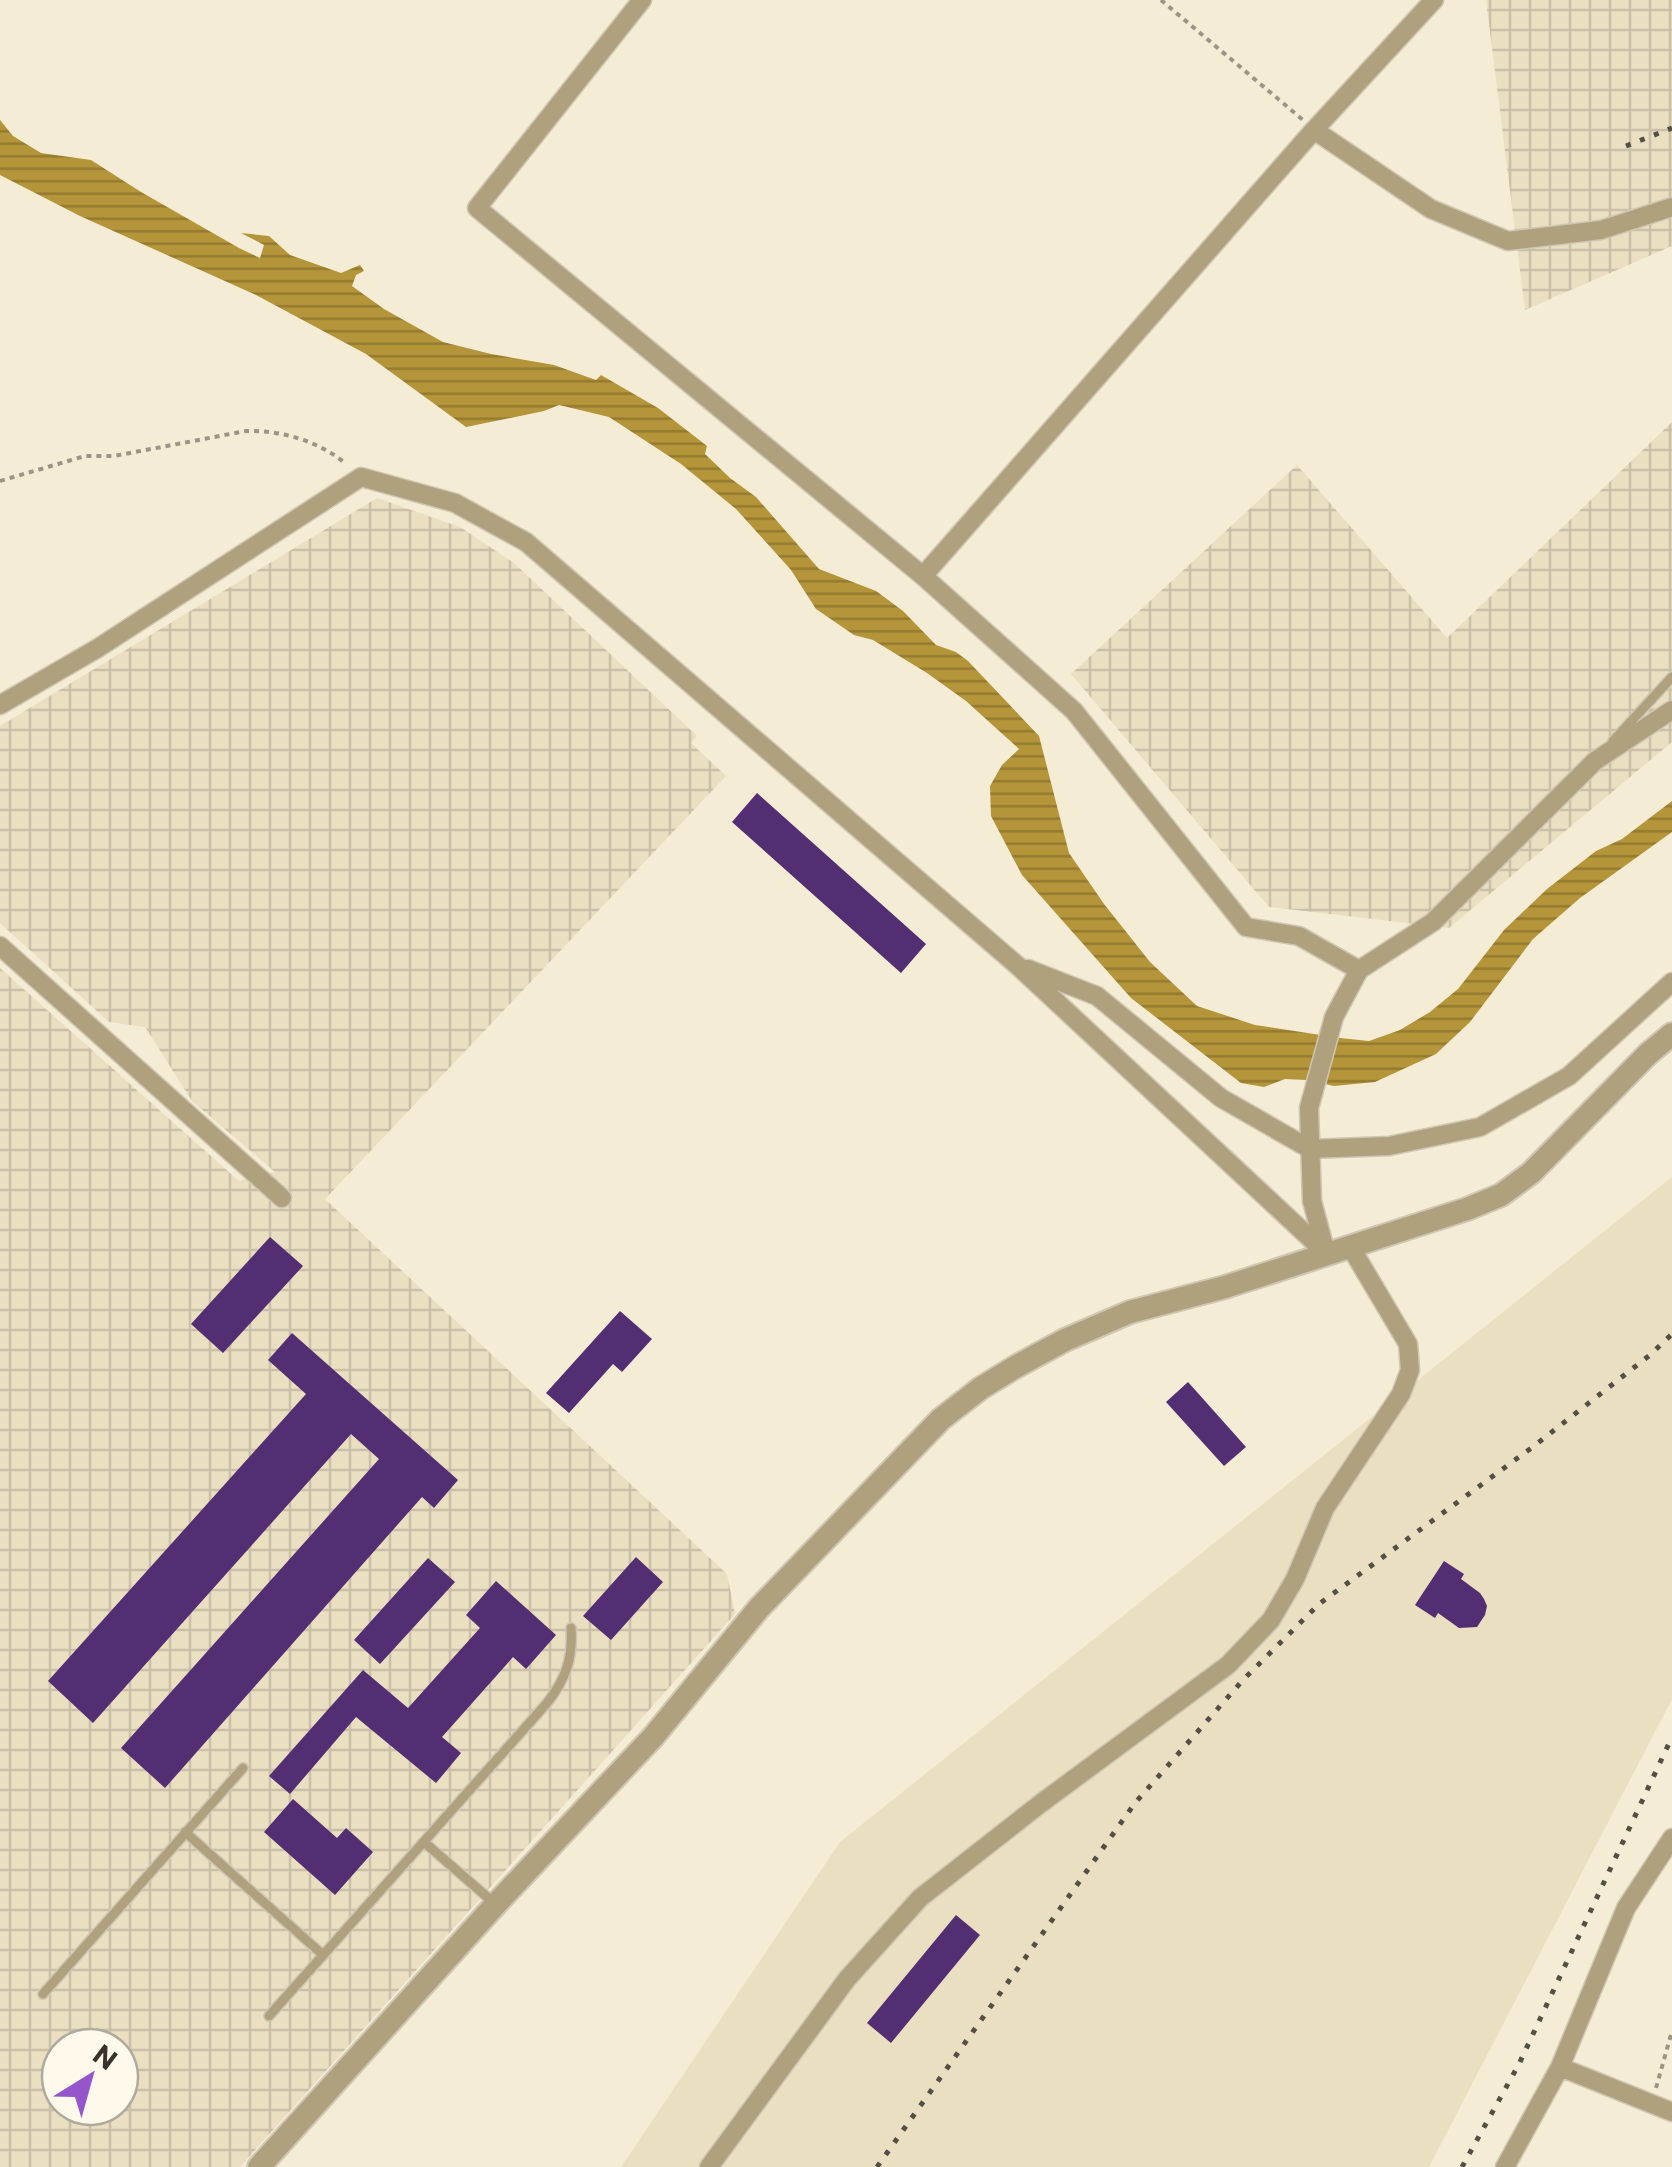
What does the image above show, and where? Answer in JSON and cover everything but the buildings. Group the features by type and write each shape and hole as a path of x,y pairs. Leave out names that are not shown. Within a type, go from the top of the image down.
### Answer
{"street":[{"path":"642,0 477,208 922,576 1074,711 1246,927 1298,936 1360,970"},
{"path":"922,576 1314,130 1434,0"},
{"path":"1314,130 1430,209 1508,240 1601,230 1672,207"},
{"path":"0,705 98,648 361,477 456,503 526,542 1018,966 1326,1253"},
{"path":"1326,1253 1312,1200 1309,1108 1334,1017 1360,970 1433,922 1594,761 1672,710"},
{"path":"0,946 282,1198"},
{"path":"1018,966 1096,996 1220,1098 1310,1149 1389,1146 1480,1127 1569,1076 1672,982"},
{"path":"260,2167 496,1904 653,1737 760,1608 941,1418 1017,1366 1130,1312 1226,1287 1500,1195 1531,1173 1672,1034"},
{"path":"709,2167 847,1980 920,1898 1228,1665 1271,1620 1295,1579 1325,1508 1401,1394 1410,1370 1408,1344 1350,1246"},
{"path":"1505,2167 1560,2067 1626,1908 1672,1838"},
{"path":"1560,2067 1672,2112"}],"lane":[{"path":"1594,761 1672,677"},
{"path":"268,2016 560,1686 572,1649 572,1628"},
{"path":"43,1994 243,1768"},
{"path":"185,1832 322,1954"},
{"path":"424,1842 496,1904"}],"path":[{"path":"1161,0 1314,130"},
{"path":"0,481 85,456 114,456 264,431 302,438 341,459 361,477"},
{"path":"1652,2102 1672,2031"}],"shaded area":[{"path":"1486,0 1672,0 1672,246 1525,310"},
{"path":"0,120 13,136 41,153 91,160 260,258 264,245 241,233 269,236 290,255 341,273 360,265 364,271 356,275 352,286 443,342 554,365 596,380 601,375 658,408 707,446 705,454 756,497 819,569 876,591 903,611 936,645 968,661 1039,736 1069,853 1150,962 1197,1006 1255,1025 1340,1038 1369,1041 1400,1030 1458,989 1504,930 1547,889 1672,801 1672,832 1580,898 1533,939 1470,1022 1436,1054 1375,1082 1334,1086 1285,1079 1264,1087 1241,1083 1131,998 1022,875 991,816 990,786 1002,765 1019,749 966,701 927,673 873,640 854,635 816,609 791,570 736,509 681,464 609,417 559,405 466,427 366,354 256,295 80,216 0,175"},
{"path":"1672,422 1672,742 1449,928 1269,907 1071,674 1297,465 1447,638"},
{"path":"377,498 460,527 514,563 697,736 691,743 726,776 325,1199 727,1574 735,1614 240,2167 0,2167 0,968 239,1181 275,1172 192,1101 145,1027 109,1022 0,923 0,726"},
{"path":"1672,1177 1672,1699 1429,2167 621,2167 840,1842"}],"railway":[{"path":"1626,146 1672,128"},
{"path":"877,2167 1135,1803 1243,1680 1319,1604 1534,1446 1672,1334"},
{"path":"1462,2167 1519,2064 1672,1737"}]}
